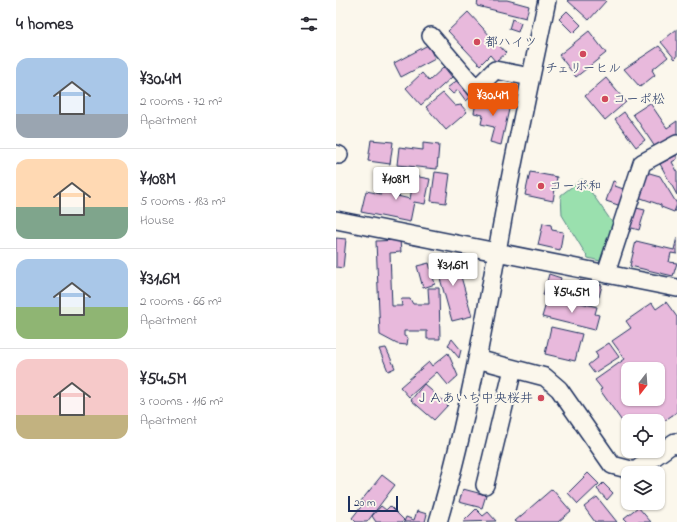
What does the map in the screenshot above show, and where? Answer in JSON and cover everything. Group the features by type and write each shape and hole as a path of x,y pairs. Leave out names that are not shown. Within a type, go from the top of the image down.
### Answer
{"street":[{"path":"438,522 446,496 477,359 547,0"},
{"path":"431,36 476,89 495,70 532,77"},
{"path":"606,273 642,163 677,144"},
{"path":"336,220 677,288"},
{"path":"477,359 544,377 560,389 612,465 635,470 676,443"},
{"path":"485,485 513,369"}],"green space":[{"path":"582,179 614,225 604,262 588,258 562,215 561,195"}],"building":[{"path":"478,0 507,0 529,6 526,18 477,6"},
{"path":"567,0 605,0 606,1 589,20"},
{"path":"567,11 581,25 573,33 559,19"},
{"name":"都ハイツ","path":"468,12 506,53 496,62 490,55 480,65 448,31"},
{"path":"512,19 521,23 518,32 509,29"},
{"path":"677,29 677,57 675,59 661,42"},
{"name":"チェリーヒル","path":"589,31 606,53 576,77 559,55"},
{"path":"428,45 435,59 401,77 394,63"},
{"path":"659,46 668,57 652,70 655,75 640,87 624,69"},
{"path":"444,67 452,77 421,105 406,88 422,73 429,81"},
{"name":"コーポ松","path":"606,78 626,102 605,120 585,96"},
{"path":"459,79 472,96 466,101 458,90 453,94 447,88"},
{"path":"443,93 455,106 461,105 467,112 446,130 426,107"},
{"path":"477,97 510,105 501,145 490,142 494,127 481,124 483,115 474,113"},
{"path":"650,103 667,128 677,121 677,137 657,150 633,114"},
{"path":"624,112 645,140 636,147 615,119"},
{"path":"371,140 393,142 390,164 368,161"},
{"path":"423,143 439,145 437,169 397,165 399,147 423,150"},
{"path":"677,155 677,159 672,162 677,171 677,195 660,164"},
{"path":"435,172 450,174 446,203 431,201"},
{"name":"コーポ和","path":"530,172 557,177 553,201 525,195"},
{"path":"646,172 660,176 677,204 674,212 661,207 661,205 638,197"},
{"path":"414,176 430,179 425,204 414,202 410,222 361,212 366,191 381,194 383,188 394,190 393,195 410,199"},
{"path":"613,181 616,182 615,186 626,190 621,206 606,201"},
{"path":"632,207 645,210 639,230 632,228 631,231 626,230"},
{"path":"543,223 551,225 552,230 563,232 560,250 538,245"},
{"path":"677,237 677,254 671,253 669,262 677,263 673,276 630,266 636,241 674,250"},
{"path":"336,238 346,239 343,268 336,267"},
{"path":"400,240 401,252 390,253 392,306 402,306 401,299 410,299 413,304 429,304 428,288 439,288 440,339 427,339 427,331 404,331 404,336 408,338 407,345 397,344 380,335 376,241"},
{"path":"448,254 450,263 460,260 463,272 460,273 472,316 452,321 434,257"},
{"path":"429,263 435,284 423,288 417,266"},
{"path":"549,274 561,278 555,298 543,295"},
{"path":"580,280 602,285 599,297 577,291"},
{"path":"565,299 597,307 595,314 599,315 595,330 542,317 547,300 563,304"},
{"path":"666,302 677,317 677,412 665,420 665,414 621,414 621,420 600,390 602,389 595,380 625,359 612,341 631,328 626,321 652,303 656,309"},
{"path":"551,327 582,334 575,361 545,354"},
{"path":"452,339 461,350 459,358 448,345"},
{"path":"609,343 619,357 594,373 588,365 598,357 595,352"},
{"path":"386,348 395,368 388,371 379,349"},
{"path":"448,353 458,376 448,385 437,372 409,397 400,387 429,362 432,366"},
{"path":"424,384 448,405 434,420 411,400"},
{"path":"588,473 599,484 578,504 568,493"},
{"path":"382,475 395,485 367,522 356,522 352,518 364,503 361,501"},
{"path":"603,483 613,493 607,500 597,489"},
{"path":"463,489 486,495 482,508 459,502"},
{"path":"552,489 571,511 558,522 515,521"},
{"path":"597,497 617,522 595,522 584,507"},
{"path":"381,506 386,510 390,506 404,520 402,522 376,522 372,516"},
{"path":"476,509 483,516 488,512 496,521 463,522"},
{"path":"634,510 641,510 651,522 628,522 624,518"},
{"path":"417,511 427,514 425,522 404,522 406,517 414,520"}],"place":[{"name":"都ハイツ","path":"477,42"},
{"name":"チェリーヒル","path":"583,54"},
{"name":"コーポ松","path":"605,99"},
{"name":"コーポ和","path":"541,186"},
{"name":"ＪＡあいち中央桜井","path":"541,398"}]}
